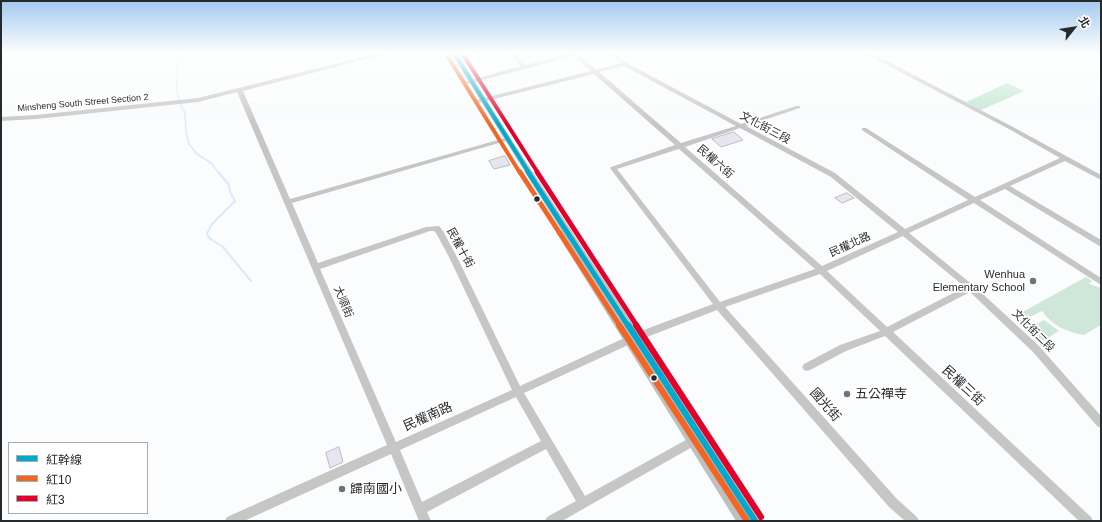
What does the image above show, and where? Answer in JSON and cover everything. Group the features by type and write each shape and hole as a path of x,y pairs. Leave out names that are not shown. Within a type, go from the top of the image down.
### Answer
{"main road":[{"path":"466,77 697,439 755,521"},
{"path":"467,77 469,81"},
{"path":"697,439 744,521"}],"street":[{"name":"Minsheng South Street Section 2","path":"1,119 183,103 240,91 292,77"},
{"path":"469,81 484,77"},
{"path":"481,100 572,77"},
{"name":"民權六街","path":"600,77 821,270"},
{"name":"文化街三段","path":"650,77 833,176 866,199 904,232"},
{"path":"915,77 965,103 1101,178"},
{"name":"大順街","path":"240,91 425,521"},
{"path":"680,146 742,127 798,107"},
{"path":"864,129 1101,282"},
{"path":"288,202 505,140"},
{"name":"國光街","path":"680,146 613,168 718,305 893,503 913,521"},
{"name":"民權北路","path":"632,338 718,305 821,270 1066,158"},
{"path":"1006,186 1101,244"},
{"name":"民權十街","path":"316,268 429,229 436,228 453,257 518,392"},
{"name":"文化街二段","path":"904,232 971,288 1036,349 1101,423"},
{"name":"民權三街","path":"821,270 1087,521"},
{"path":"807,367 844,348 886,332 971,288"},
{"name":"民權南路","path":"231,521 518,392 632,338"},
{"path":"518,392 583,504"},
{"path":"551,521 697,439"},
{"path":"420,509 548,443"}],"green space":[{"path":"1007,83 1024,91 981,110 966,102"},
{"path":"1086,277 1092,281 1089,284 1101,288 1101,325 1084,335 1060,328 1042,311 1026,319 1019,314"},
{"path":"1044,320 1059,331 1043,341 1028,329"}],"building":[{"path":"734,132 743,140 721,147 712,139"},
{"path":"505,156 510,165 494,169 489,161"},
{"path":"847,193 854,198 842,203 835,198"},
{"path":"339,447 343,462 330,468 326,453"}],"waterway":[{"path":"177,77 177,92 181,106 185,112 186,133 189,144 197,154 211,163 219,173"},
{"path":"218,172 229,185 230,192 235,201 212,224 207,233 209,238 223,247 251,281"}],"transit line":[{"name":"紅10","path":"461,77 501,143 747,521"},
{"name":"紅幹線","path":"469,77 507,139 755,521"},
{"name":"紅3","path":"477,77 761,517"}],"place":[{"name":"Wenhua Elementary School","path":"1033,281"},
{"name":"五公禪寺","path":"847,394"},
{"name":"歸南國小","path":"342,489"}]}
